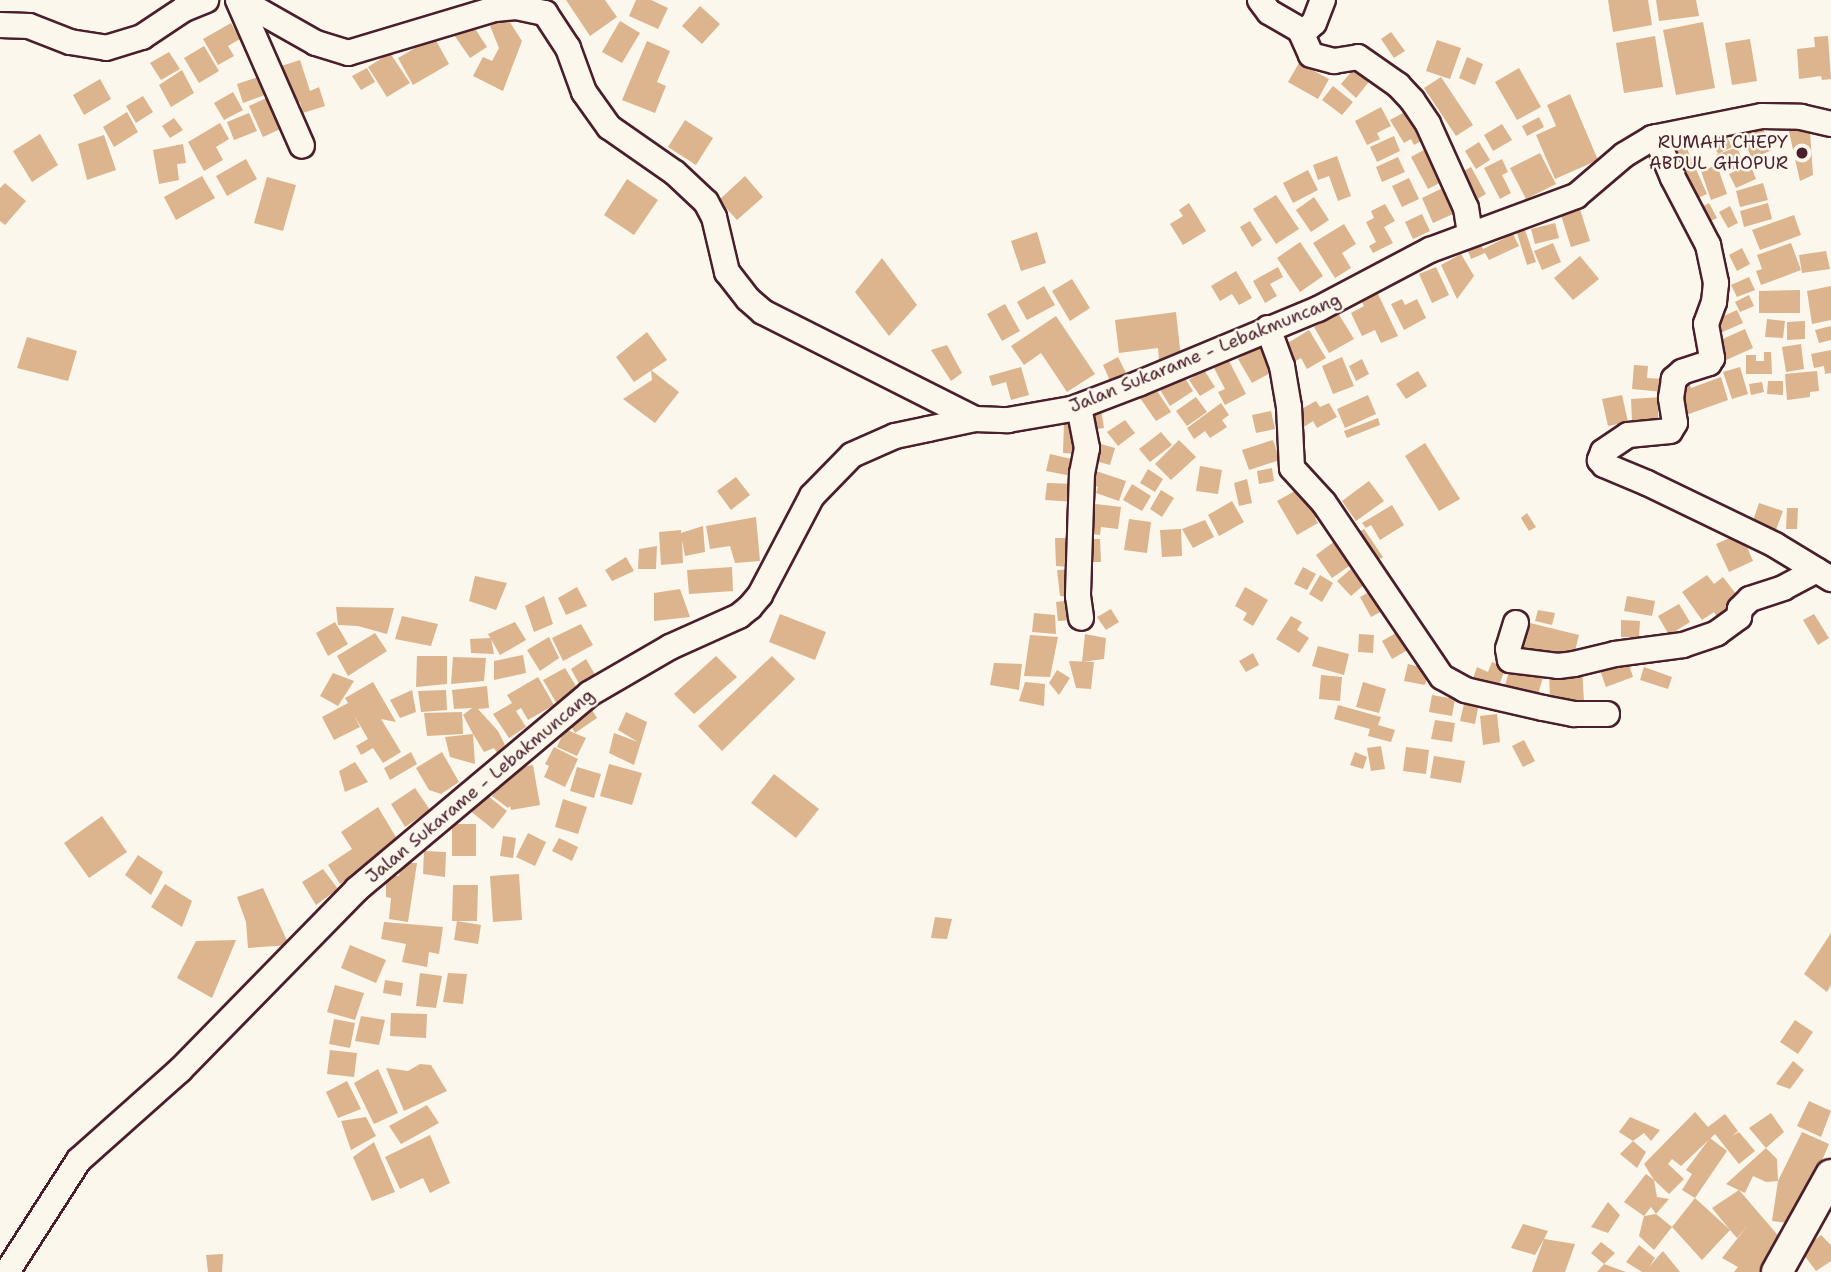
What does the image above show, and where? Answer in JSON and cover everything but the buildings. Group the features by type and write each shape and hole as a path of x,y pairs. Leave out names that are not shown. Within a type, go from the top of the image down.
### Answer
{"street":[{"path":"0,25 29,26 70,42 106,48 142,37 184,9 206,0"},
{"path":"239,0 316,43 348,53 495,9 552,7 584,92 610,127 675,173 706,202 714,217 727,272 748,299 763,312 975,419"},
{"path":"239,0 302,146"},
{"path":"1260,0 1269,12 1302,34 1311,55 1334,61 1358,57 1398,85 1412,100 1428,124 1466,208 1470,234"},
{"path":"1302,34 1314,23 1323,0"},
{"name":"Jalan Sukarame - Lebakmuncang","path":"7,1272 79,1160 180,1070 325,919 367,881 589,694 618,674 729,621 750,607 760,594 812,496 852,455 895,436 975,419 1008,420 1079,407 1196,361 1268,328 1318,309 1430,250 1577,196 1624,155 1656,137 1762,116 1801,117 1831,124"},
{"path":"1656,137 1673,178 1708,246 1716,283 1706,330 1712,358 1709,363 1682,372 1674,379 1671,398 1675,424 1670,431 1628,435 1603,452 1600,460 1604,465 1647,482 1775,545 1824,575"},
{"path":"1268,328 1282,366 1289,407 1290,459 1297,477 1324,503 1442,677 1465,690 1574,714 1607,714"},
{"path":"1079,407 1087,448 1082,473 1078,584 1081,618"},
{"path":"1510,660 1558,666 1615,654 1683,645 1717,633 1739,617 1740,609 1750,599 1824,575"},
{"path":"1498,697 1510,660 1508,649 1516,623"},
{"path":"1777,1272 1831,1175"}],"place":[{"name":"RUMAH CHEPY ABDUL GHOPUR","path":"1802,153"}]}
